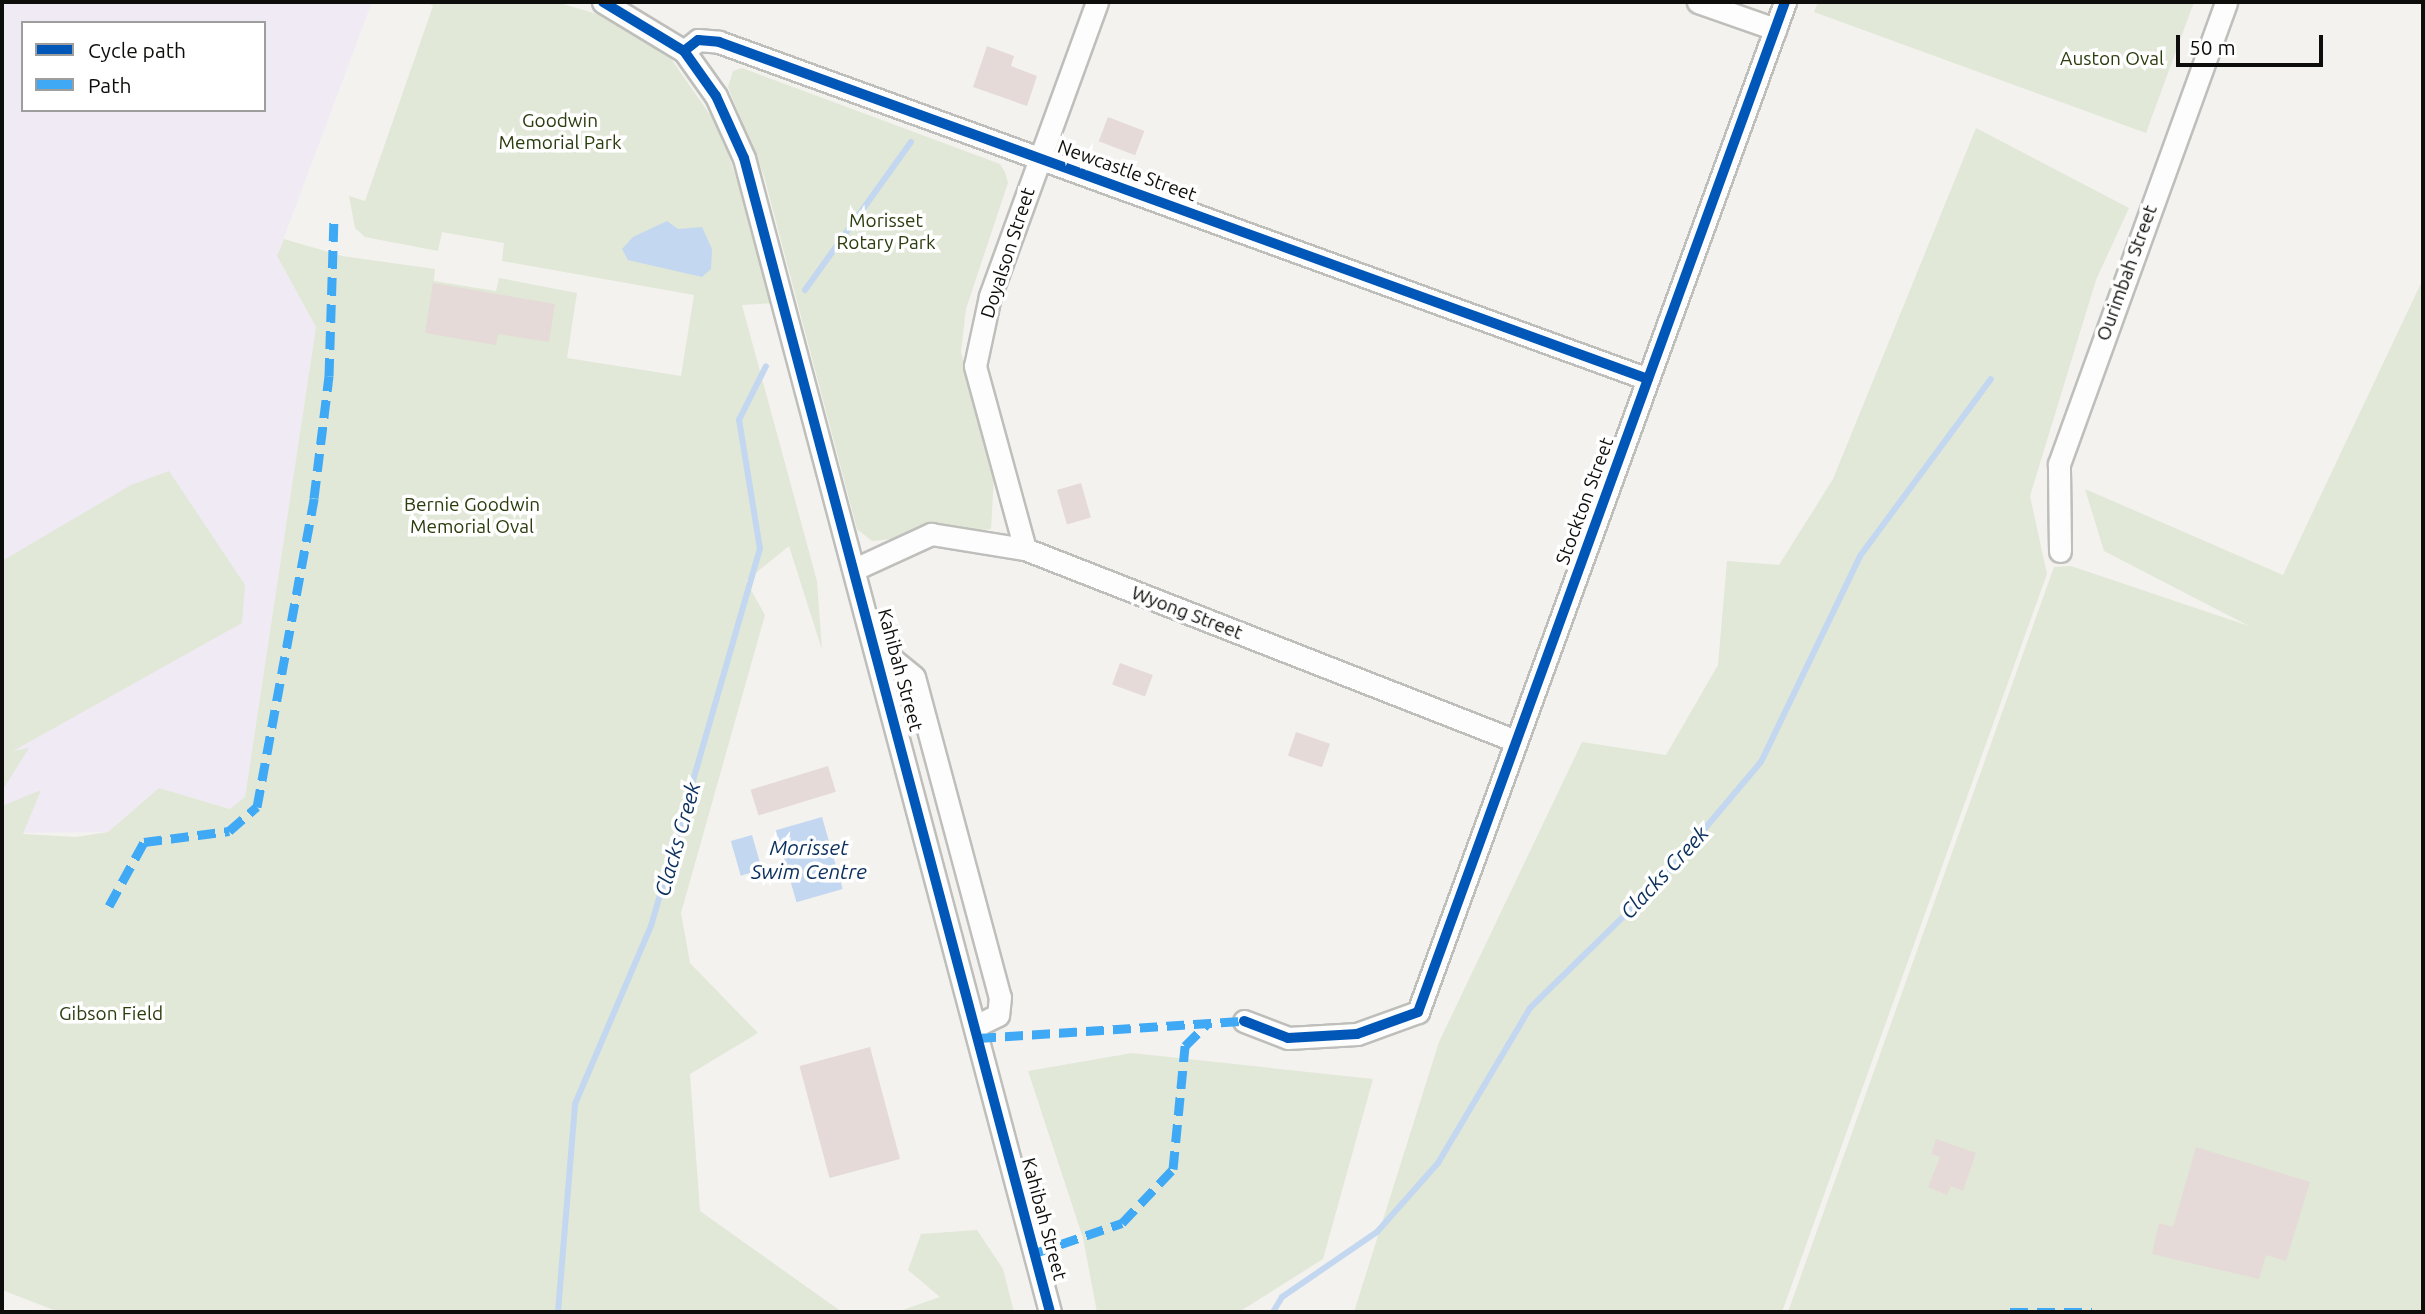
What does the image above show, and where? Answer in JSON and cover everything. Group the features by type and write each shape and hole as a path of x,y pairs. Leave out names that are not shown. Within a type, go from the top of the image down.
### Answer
{"street":[{"path":"603,2 684,51"},
{"name":"Doyalson Street","path":"1025,549 975,366 990,296 1097,2"},
{"path":"1699,2 1775,29"},
{"name":"Stockton Street","path":"1244,1021 1288,1038 1357,1034 1418,1012 1785,2"},
{"name":"Ourimbah Street","path":"2060,551 2059,464 2226,2"},
{"name":"Newcastle Street","path":"684,51 698,40 719,43 1648,379"},
{"name":"Kahibah Street","path":"684,51 716,96 744,158 1050,1312"},
{"name":"Wyong Street","path":"855,569 931,534 1025,549 1517,741"},
{"path":"875,645 914,677 1000,997 998,1015 975,1026"}],"shaded area":[{"path":"2,2 372,2 277,256 316,327 245,797 231,809 159,788 108,832 2,833"}],"green space":[{"path":"426,2 556,2 607,17 667,53 720,129 763,259 775,303 742,305 817,581 822,650 789,546 746,581 765,615 681,913 690,963 758,1033 690,1074 700,1211 842,1312 59,1312 2,1290 2,806 41,790 23,834 76,837 108,832 159,788 230,809 245,797 316,327 277,256 284,239 342,256 435,269 434,281 496,291 499,278 577,293 567,358 681,376 694,295 502,261 504,243 442,232 438,251 365,237 355,228 349,196 365,201 433,6"},
{"name":"Auston Oval","path":"1818,2 2194,2 2146,133 1814,12"},
{"name":"Morisset Rotary Park","path":"742,68 1000,164 1005,172 1008,183 966,309 961,352 994,478 991,529 872,541 857,529 764,176 728,87 733,71"},
{"path":"1976,128 2129,208 2096,280 2030,496 2047,574 1782,1312 1354,1312 1439,1042 1582,742 1666,755 1718,665 1727,561 1779,565 1833,479"},
{"path":"2423,279 2423,1312 1788,1312 2054,567 2071,566 2249,626 2104,551 2085,489 2283,575"},
{"path":"169,471 245,585 242,623 13,751 29,748 2,791 2,561 131,485"},
{"path":"1132,1053 1373,1079 1323,1259 1239,1312 1097,1312 1083,1238 1028,1071"},
{"path":"977,1230 1003,1269 1014,1312 897,1312 940,1297 908,1270 921,1234"}],"water":[{"path":"667,221 678,229 702,227 712,249 711,269 702,277 628,260 622,249 633,237"},
{"name":"Morisset Swim Centre","path":"822,817 843,889 797,902 776,830"},
{"path":"752,835 762,870 741,876 731,841"}],"building":[{"path":"987,46 1014,56 1011,66 1037,76 1027,106 973,87"},
{"path":"1108,117 1144,131 1135,155 1099,141"},
{"path":"433,283 555,304 549,342 498,334 496,345 425,333"},
{"path":"1081,483 1091,518 1067,524 1057,490"},
{"path":"1120,663 1153,675 1145,697 1112,685"},
{"path":"1296,732 1330,744 1322,767 1288,756"},
{"path":"828,766 836,792 758,816 751,790"},
{"path":"870,1047 900,1159 830,1178 799,1066"},
{"path":"1936,1139 1976,1153 1963,1191 1951,1186 1947,1195 1928,1187 1940,1157 1931,1154"},
{"path":"2196,1147 2310,1182 2286,1261 2266,1255 2259,1279 2152,1254 2159,1223 2173,1227"}],"waterway":[{"name":"Clacks Creek","path":"805,290 911,142"},
{"name":"Clacks Creek","path":"558,1312 575,1104 651,926 760,549 739,420 766,366"},
{"name":"Clacks Creek","path":"1273,1312 1282,1297 1377,1232 1438,1163 1530,1008 1664,877 1761,762 1860,556 1991,379"}],"marked path":[{"path":"109,906 144,842 229,831 257,807 314,498 329,376 334,216"},
{"path":"978,1038 1244,1021"},
{"path":"1035,1253 1122,1223 1173,1169 1185,1046 1209,1022"},
{"path":"2010,1312 2092,1312"}],"cycle path":[{"path":"603,2 684,51 716,96 744,158 1050,1312"},
{"path":"1244,1021 1288,1038 1357,1034 1418,1012 1785,2"},
{"path":"684,51 698,40 719,42 1648,379"}],"park label":[{"name":"Goodwin Memorial Park","path":"560,132"},
{"name":"Bernie Goodwin Memorial Oval","path":"472,516"},
{"name":"Gibson Field","path":"111,1014"}]}
